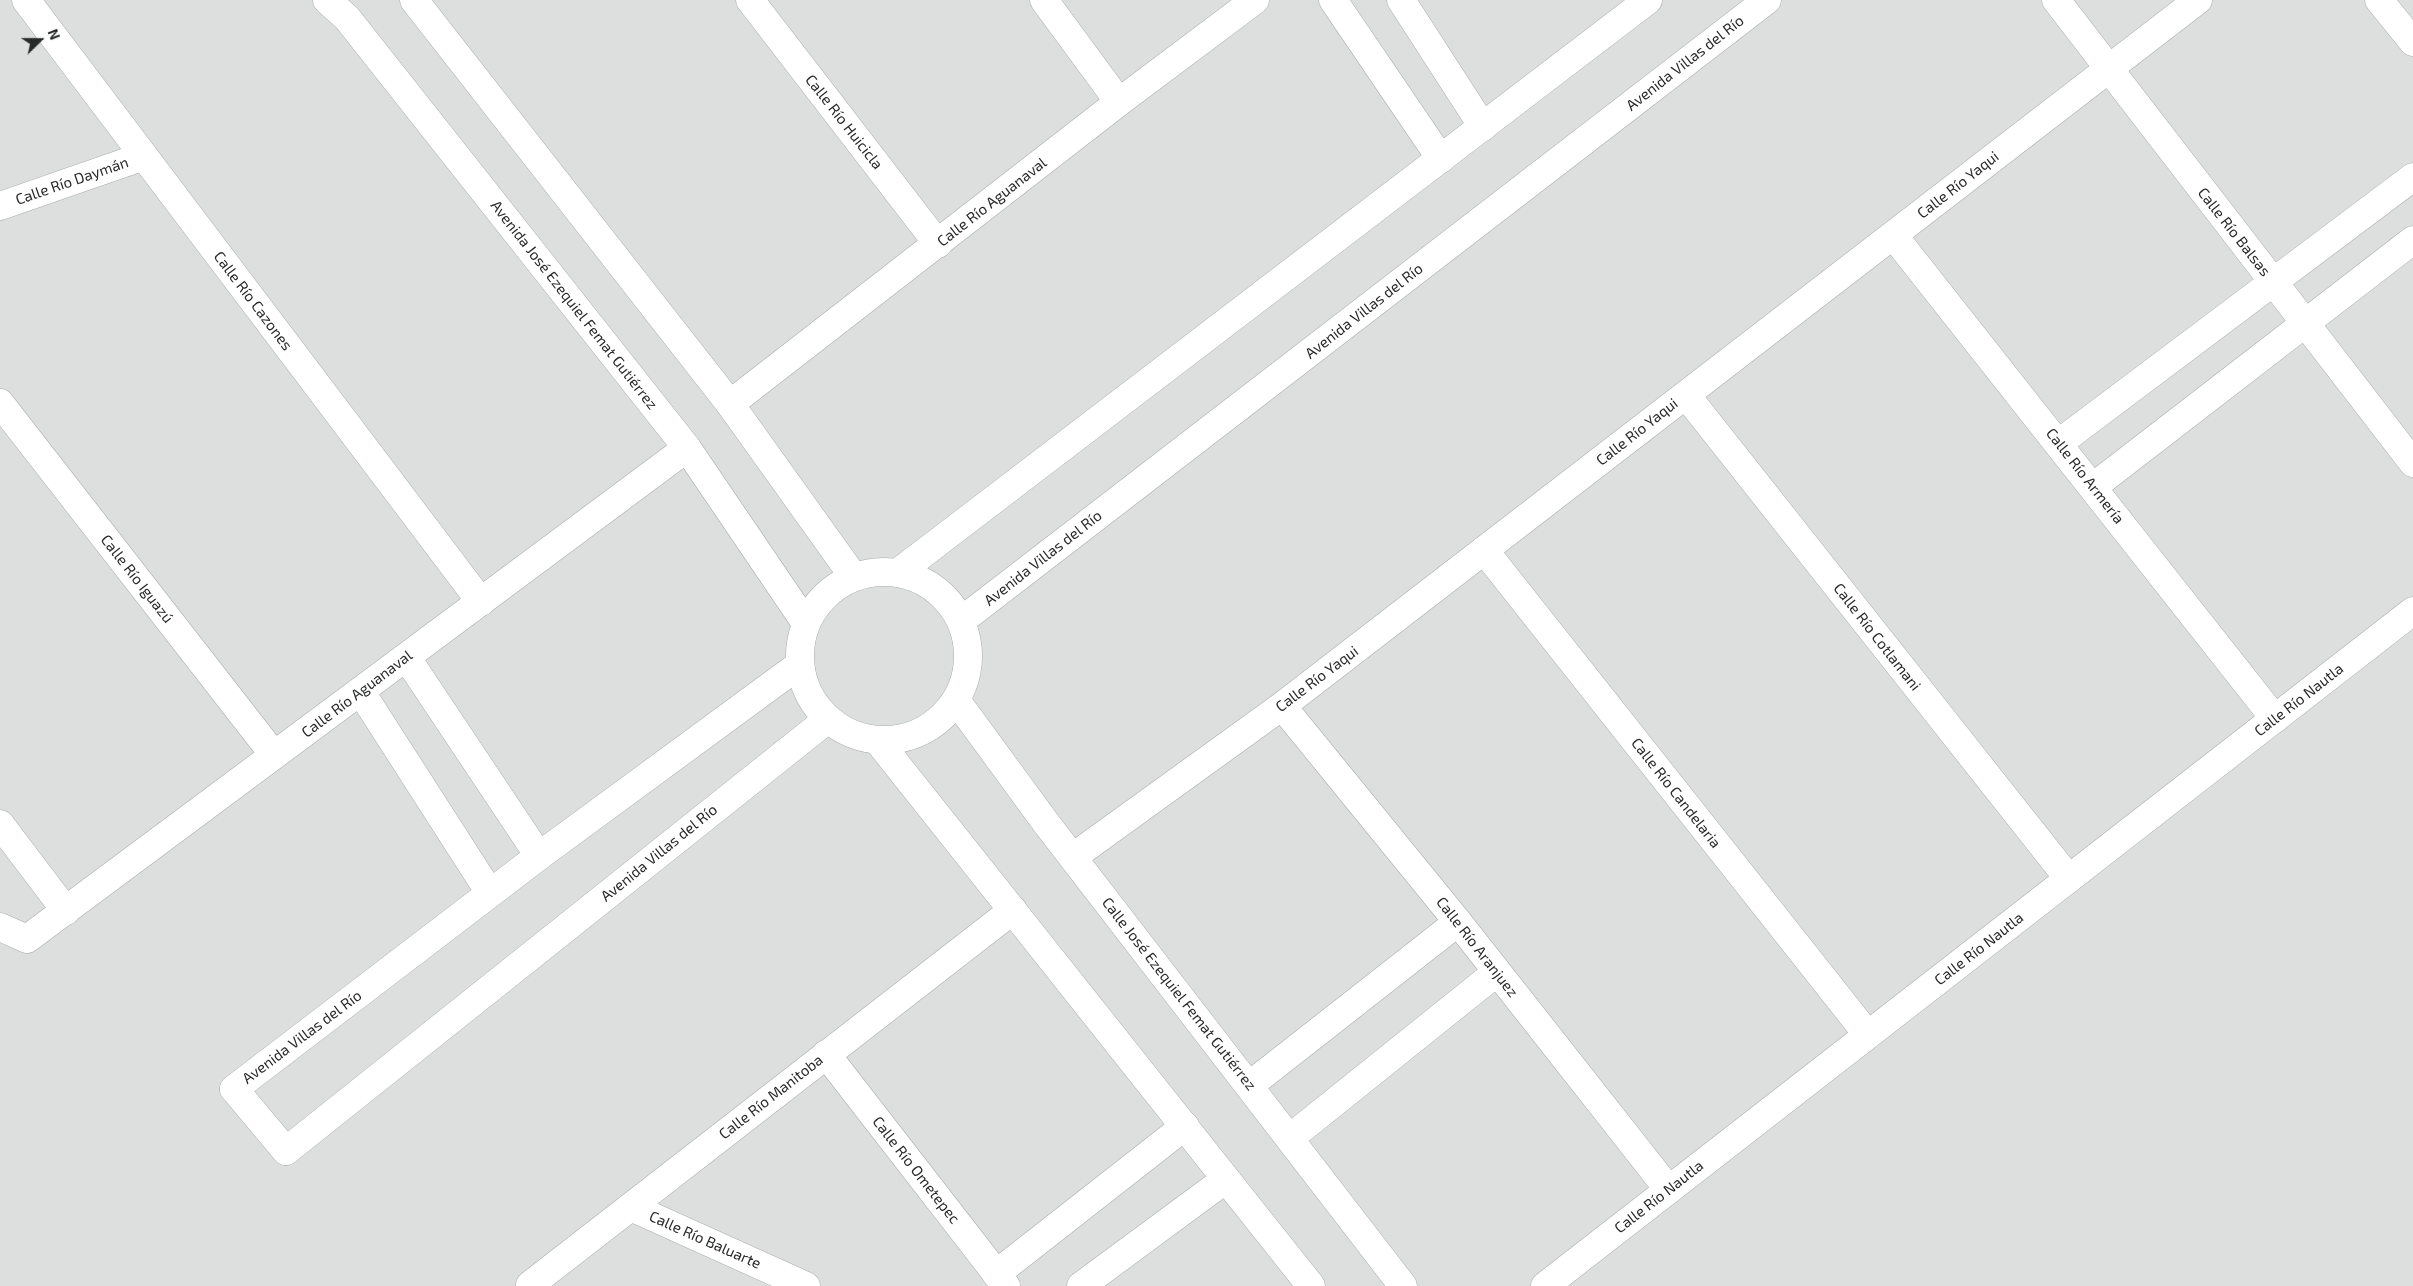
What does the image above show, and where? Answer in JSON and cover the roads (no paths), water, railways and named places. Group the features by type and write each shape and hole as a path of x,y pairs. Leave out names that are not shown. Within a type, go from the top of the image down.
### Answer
{"street":[{"name":"Calle Río Cazones","path":"26,0 481,602"},
{"name":"Avenida José Ezequiel Femat Gutiérrez","path":"327,0 347,18 687,448 805,622"},
{"path":"414,0 730,404 853,576"},
{"name":"Calle Río Huicicla","path":"750,0 938,244"},
{"path":"1044,0 1119,102"},
{"name":"Calle Río Aguanaval","path":"730,404 1119,102 1255,0"},
{"path":"1333,0 1441,159"},
{"path":"1401,0 1483,127"},
{"path":"899,572 1648,0"},
{"name":"Avenida Villas del Río","path":"961,621 1767,0"},
{"name":"Calle Río Balsas","path":"2056,0 2413,463"},
{"name":"Calle Río Yaqui","path":"1072,858 1282,706 2198,0"},
{"path":"2379,0 2413,42"},
{"name":"Calle Río Daymán","path":"0,206 144,156"},
{"path":"2059,443 2413,177"},
{"name":"Calle Río Armería","path":"1893,235 2059,443 2274,719"},
{"path":"2093,487 2413,240"},
{"name":"Calle Río Cotlamani","path":"1686,394 2068,879"},
{"name":"Calle Río Iguazú","path":"0,403 274,755"},
{"name":"Calle Río Aguanaval","path":"0,927 27,940 687,448"},
{"name":"Calle Río Candelaria","path":"1484,550 1868,1035"},
{"path":"872,572 899,572 924,581 944,597 961,621 968,652 964,680 956,700 939,720 927,729 899,740 878,741 861,738 828,719 805,688 799,665 800,643 805,622 818,602 836,586 853,576 872,572"},
{"name":"Calle Río Nautla","path":"1545,1286 2413,612"},
{"path":"406,658 538,856"},
{"name":"Avenida Villas del Río","path":"799,665 538,856 234,1089 286,1151 828,719"},
{"path":"360,692 490,893"},
{"name":"Calle José Ezequiel Femat Gutiérrez","path":"956,700 1072,858 1250,1085 1403,1286"},
{"name":"Calle Río Aranjuez","path":"1282,706 1458,922 1669,1190"},
{"path":"878,741 1312,1286"},
{"path":"0,824 66,911"},
{"name":"Calle Río Manitoba","path":"530,1285 1013,910"},
{"path":"1250,1085 1458,922"},
{"path":"1290,1138 1497,972"},
{"name":"Calle Río Ometepec","path":"826,1054 1001,1280"},
{"path":"1001,1280 1185,1126"},
{"path":"1081,1286 1226,1179"},
{"name":"Calle Río Baluarte","path":"631,1207 806,1286"}]}
